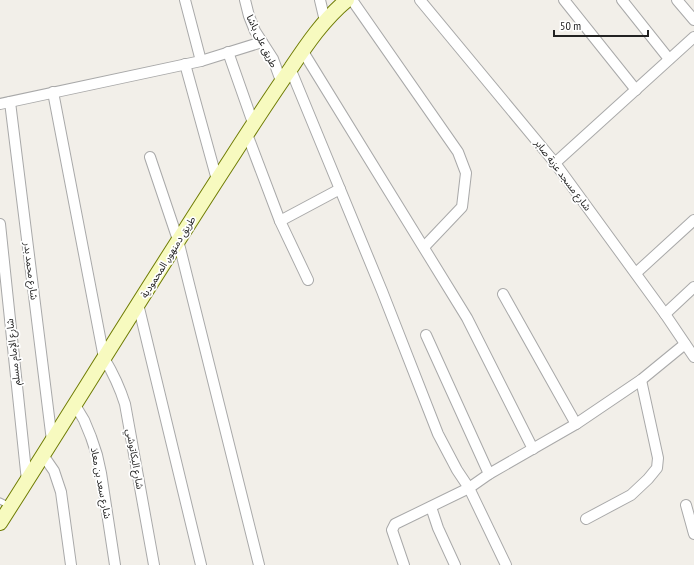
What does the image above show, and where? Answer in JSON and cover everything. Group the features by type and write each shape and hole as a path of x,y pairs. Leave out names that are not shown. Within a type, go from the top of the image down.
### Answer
{"main road":[{"name":"طريق دمنهور, المحمودية","path":"0,523 5,503 27,481 178,240 281,81 302,50 335,10 347,0"}],"street":[{"path":"185,0 200,61"},
{"name":"طريق على باشا","path":"245,0 255,31 268,49 281,81"},
{"path":"320,0 325,22"},
{"path":"352,0 458,152 466,173 462,207 424,247"},
{"name":"شارع مسجد عزبة صابر","path":"420,0 556,163 665,314 694,357"},
{"path":"564,0 636,90"},
{"path":"622,0 669,59"},
{"path":"677,0 694,20"},
{"path":"556,163 694,37"},
{"path":"5,103 200,61 262,42"},
{"path":"302,50 467,318 533,449"},
{"path":"228,52 250,129 280,221 308,280"},
{"path":"184,64 217,180"},
{"path":"290,68 382,291 438,434 457,470 469,488 506,565"},
{"name":"شارع البكاتوشي","path":"53,92 104,358 115,378 125,404 154,565"},
{"name":"شارع محمد بدر","path":"5,103 52,441"},
{"path":"150,157 178,240 259,565"},
{"path":"280,221 340,189"},
{"path":"636,274 694,220"},
{"name":"شارع الإمام مسلم","path":"0,224 27,481"},
{"path":"665,314 694,287"},
{"path":"503,294 576,424"},
{"path":"138,304 201,565"},
{"path":"426,336 489,474"},
{"path":"404,565 392,530 395,524 469,488 489,474 576,424 641,380 685,344"},
{"path":"586,519 631,495 657,468 658,458 641,380"},
{"name":"شارع سعد بن معاذ","path":"75,405 91,437 97,455 116,565"},
{"path":"43,455 54,471 61,492 71,565"},
{"path":"686,505 694,534"},
{"path":"431,506 438,528 455,565"}]}
